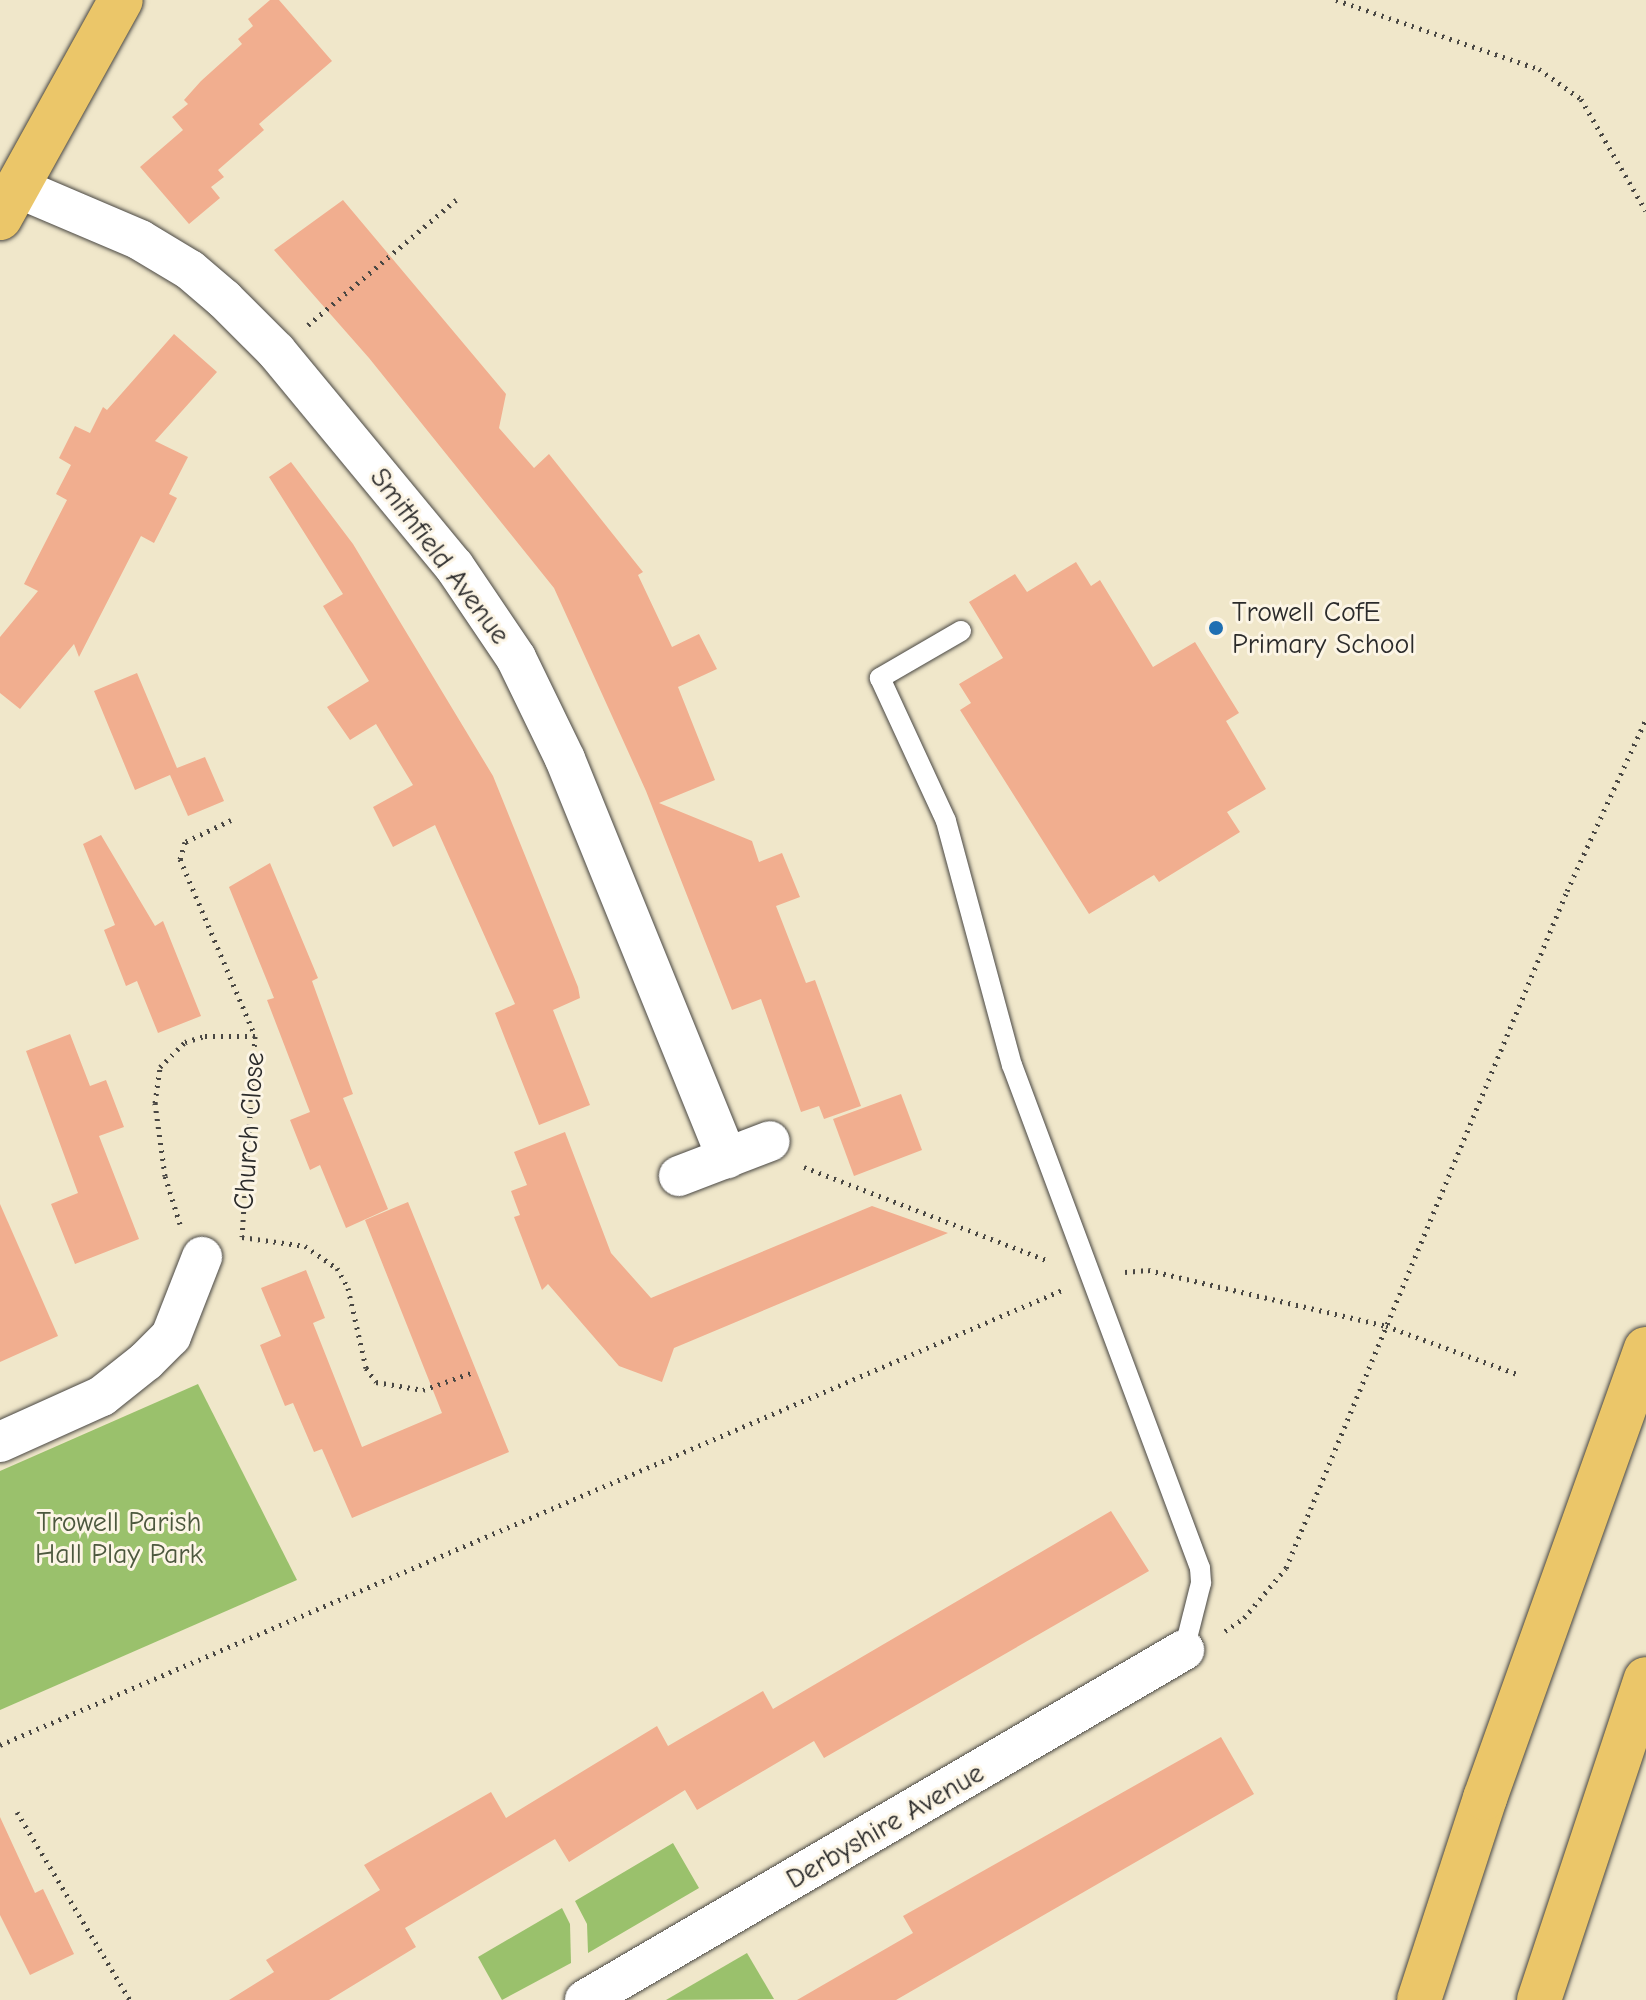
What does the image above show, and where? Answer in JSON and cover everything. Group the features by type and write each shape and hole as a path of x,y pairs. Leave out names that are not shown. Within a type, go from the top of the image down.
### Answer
{"main road":[{"path":"8,202 121,0"},
{"path":"1419,2000 1485,1798 1646,1349"},
{"path":"1539,2000 1646,1679"}],"street":[{"name":"Smithfield Avenue","path":"8,202 97,219 190,270 276,351 454,566 516,658 565,759 727,1158"},
{"path":"679,1176 770,1141"},
{"path":"0,1442 102,1396 146,1361 171,1336 202,1257"},
{"name":"Derbyshire Avenue","path":"585,2000 1184,1650"}],"lane":[{"path":"961,631 880,678 946,821 1012,1065 1200,1568 1201,1583 1184,1650"}],"path":[{"path":"1336,0 1539,69 1581,99 1646,211"},
{"path":"276,351 456,200"},
{"path":"1184,1650 1205,1645 1244,1618 1286,1568 1567,891 1646,719"},
{"name":"Church Close","path":"231,820 185,842 180,859 255,1036 242,1237 305,1246 337,1268 348,1288 366,1368 376,1382 423,1390 471,1373"},
{"name":"Church Close","path":"202,1257 177,1221 165,1176 155,1103 160,1067 185,1042 205,1036 255,1036"},
{"path":"770,1141 783,1158 1056,1263 1088,1269 1148,1270 1386,1326 1520,1375"},
{"path":"0,1745 1088,1269"},
{"path":"17,1812 130,2000"}],"green space":[{"name":"Trowell Parish Hall Play Park","path":"198,1384 297,1580 0,1710 0,1471"},
{"path":"673,1843 699,1888 588,1953 587,1924 575,1901"},
{"path":"562,1908 570,1924 571,1963 502,2000 478,1957"},
{"path":"747,1953 774,1999 666,2000"}],"building":[{"path":"270,0 279,0 332,61 259,124 264,130 218,170 224,177 211,187 220,198 189,224 140,167 183,130 172,117 188,104 184,100 201,81 242,44 238,39 253,26 248,19"},
{"path":"343,200 506,394 499,428 534,468 549,454 643,572 638,575 672,647 699,634 717,669 678,687 715,780 659,803 752,841 759,862 782,853 800,897 776,906 806,983 815,980 861,1106 824,1119 819,1106 801,1112 761,999 732,1010 646,791 554,588 369,358 274,250"},
{"path":"174,334 217,372 155,441 188,457 169,494 177,498 154,543 141,536 79,657 74,644 20,709 0,693 0,637 38,591 24,584 67,500 56,494 71,465 59,458 75,426 90,433 103,407 107,410"},
{"path":"291,462 353,544 493,776 578,987 580,998 553,1010 590,1105 539,1125 495,1013 515,1004 435,825 393,847 373,807 413,785 376,724 350,740 327,707 369,681 323,606 343,594 269,477"},
{"path":"1076,562 1091,586 1100,580 1153,667 1195,642 1239,713 1226,721 1266,789 1227,812 1240,832 1159,882 1154,875 1089,914 960,710 971,703 959,684 1003,658 969,602 1015,574 1027,592"},
{"path":"137,673 177,768 205,757 224,801 188,816 170,775 135,790 94,691"},
{"path":"101,835 155,926 163,921 201,1016 158,1033 137,981 126,986 104,930 115,925 83,844"},
{"path":"270,863 318,978 312,981 353,1094 343,1098 388,1209 346,1228 320,1165 310,1170 290,1120 310,1112 267,1000 274,998 229,887"},
{"path":"70,1034 90,1086 106,1080 124,1127 99,1136 139,1239 75,1264 51,1204 78,1193 26,1051"},
{"path":"901,1094 922,1150 854,1176 833,1119"},
{"path":"565,1132 611,1253 651,1298 872,1206 948,1233 674,1348 662,1382 619,1366 548,1284 542,1290 514,1217 520,1215 511,1191 527,1185 514,1152"},
{"path":"408,1202 509,1452 352,1518 322,1449 314,1452 293,1403 285,1406 260,1345 281,1336 261,1288 306,1270 325,1318 313,1323 362,1447 442,1413 365,1220"},
{"path":"0,1204 58,1336 0,1362"},
{"path":"1111,1511 1149,1571 824,1758 814,1741 697,1810 685,1790 569,1862 555,1839 405,1928 416,1947 329,2000 229,2000 274,1972 266,1960 380,1890 364,1865 491,1792 506,1818 657,1726 668,1746 763,1691 773,1709"},
{"path":"1221,1737 1254,1794 896,2000 797,2000 913,1933 903,1916"},
{"path":"0,1817 35,1893 43,1889 74,1954 30,1975 0,1915"}],"place":[{"name":"Trowell CofE Primary School","path":"1216,628"}]}
